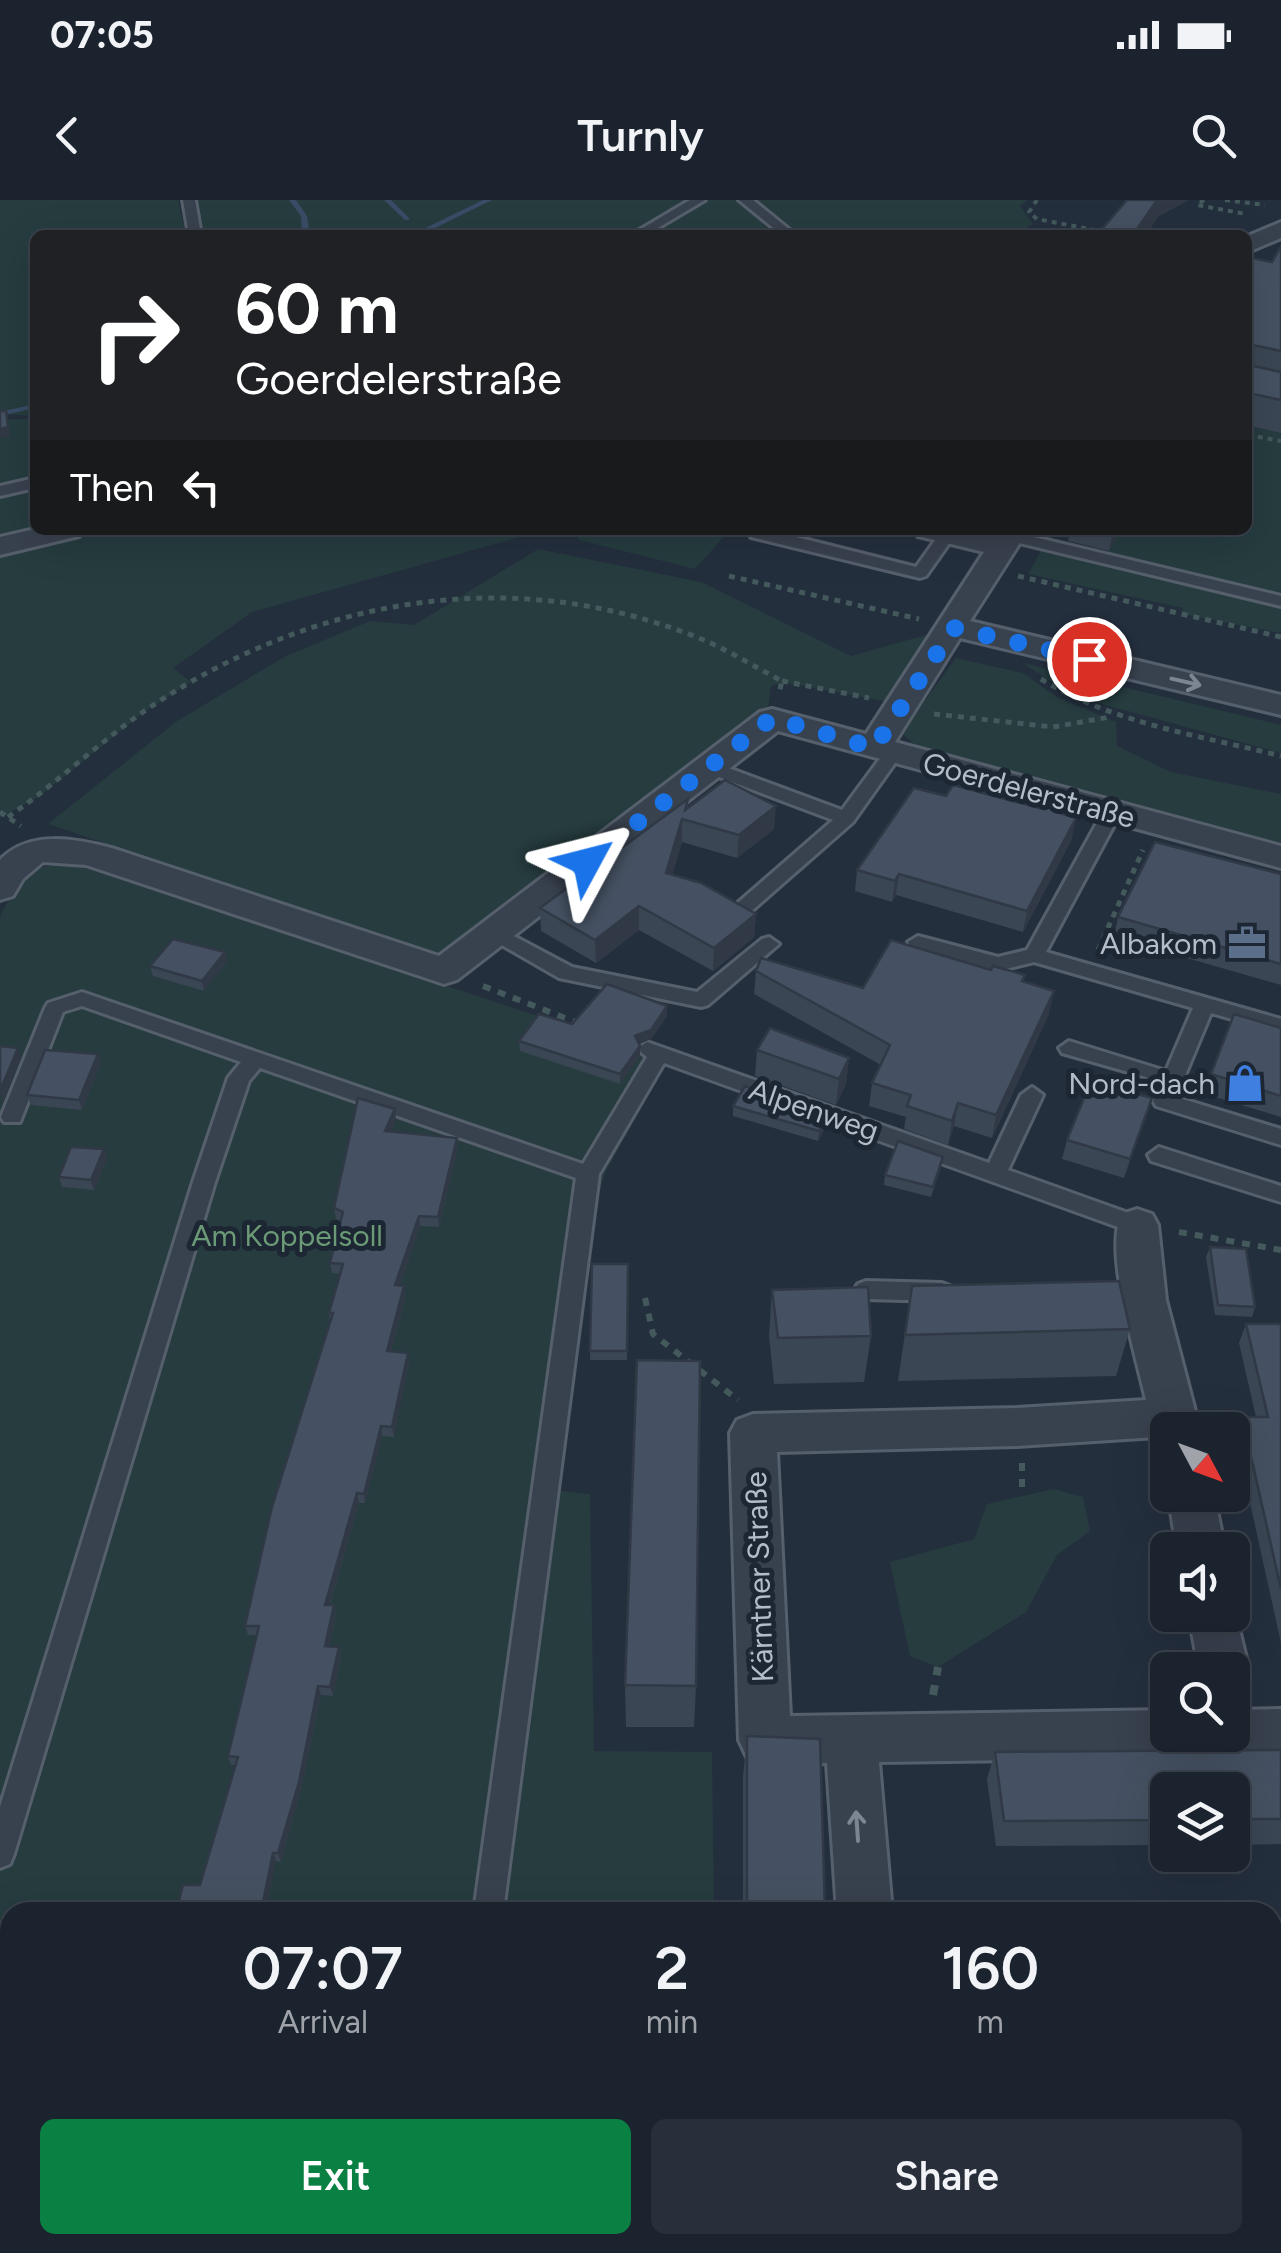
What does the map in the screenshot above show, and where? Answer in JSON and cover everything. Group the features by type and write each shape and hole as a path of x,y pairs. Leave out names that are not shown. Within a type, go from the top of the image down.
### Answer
{"street":[{"path":"1252,241 1278,217"},
{"path":"0,546 47,535"},
{"path":"883,751 904,705 1003,546 952,535"},
{"path":"954,628 1281,704"},
{"path":"0,888 6,875 22,859 42,849 62,848 102,857 444,971 772,718"},
{"name":"Goerdelerstraße","path":"772,718 1281,857"},
{"name":"Kärntner Straße","path":"1137,1225 1136,1299 1171,1412"},
{"name":"Kärntner Straße","path":"1150,1425 753,1433 765,1740 1150,1734"},
{"path":"851,1739 863,1902"}],"lane":[{"path":"189,200 194,230"},
{"path":"645,230 699,200"},
{"path":"745,200 784,230"},
{"path":"0,490 30,484"},
{"path":"761,535 920,573 937,535"},
{"path":"1003,546 1281,600"},
{"path":"740,911 846,818 883,751"},
{"path":"709,767 846,818"},
{"path":"1034,956 1112,812"},
{"path":"495,932 566,972 700,1000 768,944"},
{"path":"918,942 998,964 1034,956 1281,1026"},
{"path":"12,1118 55,1008 82,999 588,1174"},
{"path":"1205,1004 1164,1101 1281,1137"},
{"path":"1069,1048 1154,1072 1171,1086"},
{"path":"489,1902 588,1174 653,1051"},
{"name":"Alpenweg","path":"653,1051 1137,1225"},
{"path":"0,1854 204,1182 239,1078 256,1058"},
{"path":"995,1175 1032,1095"},
{"path":"1159,1155 1281,1194"},
{"path":"866,1290 960,1292"}],"path":[{"path":"1037,200 1029,212 1037,218 1096,230"},
{"path":"1204,200 1196,205 1247,214"},
{"path":"1225,200 1278,217"},
{"path":"1252,436 1281,441"},
{"path":"1003,546 1281,637"},
{"path":"729,576 954,628"},
{"path":"8,817 144,712 191,682 334,617 402,604 522,599 605,609 690,634 782,682 904,705 940,716 1053,727 1114,716"},
{"path":"1038,677 1068,697 1114,716 1281,756"},
{"path":"772,718 782,682"},
{"path":"1089,971 1143,850"},
{"path":"492,990 653,1051"},
{"path":"1137,1225 1281,1250"},
{"path":"646,1298 653,1334 740,1401 753,1433"}],"green space":[{"path":"0,200 178,200 185,230 30,230 30,416 0,414"},
{"path":"196,200 1028,200 1020,206 1033,224 1023,230 202,230"},
{"path":"30,418 30,528 0,534 0,420"},
{"path":"1252,428 1281,433 1281,633 1182,614 1183,608 1028,574 1042,549 1102,562 1118,535 1252,535"},
{"path":"75,535 527,535 252,612 173,668 191,682 144,712 40,796 0,818 0,553"},
{"path":"575,535 726,535 695,569 579,540"},
{"path":"538,549 701,582 851,656 954,627 905,705 782,682 771,686 768,711 445,957 48,824 177,721 286,656 370,621 414,625"},
{"path":"956,658 1023,673 1057,697 1116,722 1117,746 1171,772 1281,794 1281,851 927,755 901,733"},
{"path":"1023,663 1281,725 1281,753 1073,696"},
{"name":"Am Koppelsoll","path":"46,866 76,866 102,872 668,1059 605,1173 590,1225 545,1477 492,1902 0,1902 0,917 23,880"},
{"path":"1053,1489 1083,1497 1090,1531 1057,1555 1026,1612 938,1667 910,1656 890,1562 974,1539 987,1504"},
{"path":"552,1490 590,1494 594,1751 712,1752 714,1902 498,1902"}],"building":[{"path":"1127,200 1157,200 1136,230 1101,230"},
{"path":"1281,246 1281,351 1253,345 1253,366 1281,372 1281,400 1252,394 1252,258 1272,262"},
{"path":"0,411 6,411 8,427 0,429"},
{"path":"725,780 776,806 739,835 682,819 666,873 701,883 756,914 714,948 639,906 595,940 540,908 688,799 685,810"},
{"path":"953,785 1043,809 1052,807 1076,818 1027,911 899,874 895,881 857,870 914,788 946,796"},
{"path":"1155,842 1281,874 1281,964 1118,917"},
{"path":"173,939 225,952 202,981 150,966"},
{"path":"891,940 991,970 993,966 1025,975 1022,981 1054,991 996,1115 958,1103 952,1121 907,1106 911,1095 872,1083 890,1045 756,971 761,958 863,988"},
{"path":"607,984 667,1006 651,1030 635,1036 640,1046 620,1074 519,1041 539,1014 572,1024"},
{"name":"Nord-dach","path":"1234,1014 1281,1028 1281,1096 1211,1074"},
{"path":"770,1028 849,1058 839,1079 757,1050"},
{"path":"0,1046 18,1048 0,1091"},
{"path":"45,1050 98,1054 79,1100 27,1095"},
{"path":"1091,1081 1152,1098 1130,1159 1067,1140"},
{"path":"745,1086 827,1116 819,1131 733,1106"},
{"path":"358,1098 395,1109 385,1131 457,1138 438,1217 419,1216 395,1285 404,1286 387,1351 408,1353 392,1427 381,1426 364,1494 357,1493 325,1605 334,1605 325,1646 339,1647 330,1687 318,1686 299,1782 278,1853 273,1853 263,1902 179,1902 183,1885 200,1885 238,1757 228,1756 259,1626 245,1626 272,1507 333,1313 329,1313 343,1264 330,1263 343,1212 334,1208"},
{"path":"898,1141 943,1157 933,1187 885,1175"},
{"path":"71,1147 104,1149 91,1180 59,1177"},
{"path":"1210,1247 1246,1249 1255,1307 1218,1305"},
{"path":"592,1264 628,1264 627,1351 590,1351"},
{"path":"1119,1281 1130,1329 905,1335 912,1286"},
{"path":"868,1287 871,1336 778,1338 772,1290"},
{"path":"1246,1324 1281,1324 1281,1589 1250,1452 1250,1417 1268,1417"},
{"path":"637,1360 700,1361 696,1686 625,1685"},
{"path":"747,1736 820,1739 825,1902 747,1902"},
{"path":"1281,1750 1281,1819 1250,1819 1250,1772 1150,1772 1150,1820 1004,1821 995,1752"}],"waterway":[{"path":"292,200 304,216 305,230"},
{"path":"387,200 407,219"},
{"path":"426,230 489,200"},
{"path":"0,414 30,407"}],"place":[{"name":"Albakom","path":"1247,943"},
{"name":"Nord-dach","path":"1245,1083"}],"route":[{"path":"587,862 772,718 874,748 954,628 1089,659"}]}
